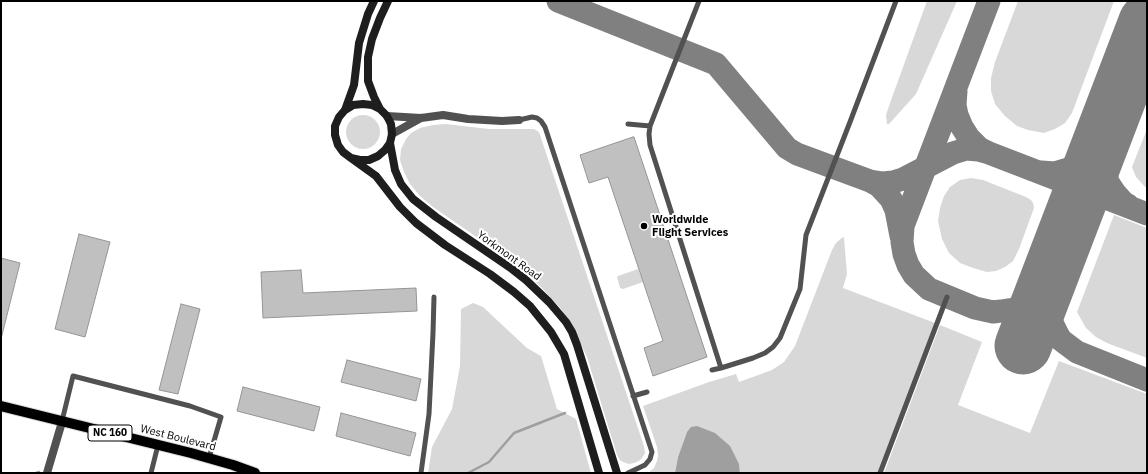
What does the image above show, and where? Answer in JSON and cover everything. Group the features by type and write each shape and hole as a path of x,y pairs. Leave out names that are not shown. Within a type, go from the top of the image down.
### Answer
{"main road":[{"name":"West Boulevard","path":"1,406 209,458 255,473"}],"street":[{"path":"345,110 354,85 359,43 368,14 374,1"},
{"name":"Yorkmont Road","path":"388,1 375,29 368,57 368,81 380,109 387,116 391,124 392,134 390,143 393,163 401,184 413,199 436,217 526,280 549,302 566,322 577,345 617,473"},
{"path":"380,109 372,105 363,104 353,105 345,110 339,117 336,126 335,135 338,145 343,152 376,176 400,207 416,223 514,292 530,306 551,332 564,354 599,473"},
{"path":"387,116 421,118 443,115 468,119 502,121 519,120"},
{"path":"392,134 421,118"},
{"path":"351,158 369,160 378,156 390,143"},
{"path":"47,473 62,422"}],"lane":[{"path":"699,1 650,126 649,134 650,145 721,368"},
{"path":"712,370 765,353 773,347 780,338 800,289 806,235 896,1"},
{"path":"519,120 532,117 537,118 545,127 652,452 650,459 645,465 628,473"},
{"path":"628,124 650,126"},
{"path":"421,473 429,414 434,297"},
{"path":"880,473 947,297"},
{"path":"62,422 73,376 190,406 221,417 209,458"},
{"path":"633,396 647,392"},
{"path":"151,473 158,445"}],"shaded area":[{"path":"927,1 957,1 916,94 889,124 887,124 886,115"},
{"path":"1018,1 1114,1 1072,113 1065,123 1044,133 1017,126 1005,116 995,104 991,91 991,78 995,62"},
{"path":"360,115 366,115 375,120 379,126 379,138 375,144 366,149 360,149 351,144 346,135 346,129 351,120"},
{"path":"446,124 489,129 534,129 539,132 644,446 645,453 639,461 629,464 620,460 617,455 587,357 561,309 542,288 510,260 433,207 420,196 410,184 400,160 401,149 406,139 411,133 420,128"},
{"path":"1147,129 1147,189 1136,177 1132,167"},
{"path":"971,178 983,180 1026,197 1033,203 1034,208 1013,261 996,271 987,272 960,263 949,253 942,239 938,221 944,196 950,187 960,180"},
{"path":"1114,215 1147,228 1147,358 1107,343 1096,337 1086,328 1077,312"},
{"path":"843,237 847,274 843,288 935,323 878,473 740,473 739,464 687,432 678,457 675,473 648,473 654,468 658,455 657,447 643,406 709,382 736,374 739,382 772,370 784,362 795,346 832,250 836,243"},
{"path":"638,269 643,282 623,289 620,288 617,277"},
{"path":"473,303 483,307 527,348 541,356 557,409 576,419 591,473 428,473 432,447 452,409 460,366 461,309"},
{"path":"940,325 982,342 958,405 1030,433 1059,361 1147,394 1147,473 884,473"},
{"path":"697,426 715,433 730,446 739,464 740,473 675,473 678,457 687,432 691,427"}],"building":[{"name":"Worldwide Flight Services","path":"633,137 707,357 653,376 644,348 663,341 608,177 589,183 580,155"},
{"path":"79,234 110,242 85,337 55,329"},
{"path":"1,258 20,263 1,339"},
{"path":"301,270 303,293 416,288 417,311 263,318 261,272"},
{"path":"181,304 200,309 178,394 159,390"},
{"path":"347,360 421,379 416,401 341,382"},
{"path":"243,387 320,407 314,431 237,411"},
{"path":"341,413 416,433 410,456 336,436"}],"waterway":[{"path":"468,473 489,462 514,433 565,413"}],"taxiway":[{"path":"558,1 716,64 787,148 797,154 870,181 879,186 891,199 896,210 901,236"},
{"path":"989,1 903,226 902,242 904,254 914,275 929,289 975,308 993,312 1014,309 1028,302 1048,280"},
{"path":"956,91 955,105 962,127 969,138 979,148 989,153"},
{"path":"1103,136 1101,159 1104,172 1115,193 1128,205"},
{"path":"1041,172 1055,173 1079,164 1091,156 1096,150 1103,136"},
{"path":"870,181 883,183 893,182 903,179 953,153 966,149 978,150 1147,214"},
{"path":"1048,280 1048,306 1051,321 1061,340 1077,352 1147,380"}],"runway":[{"path":"1023,346 1147,22"}],"place":[{"name":"Worldwide Flight Services","path":"644,226"}]}
